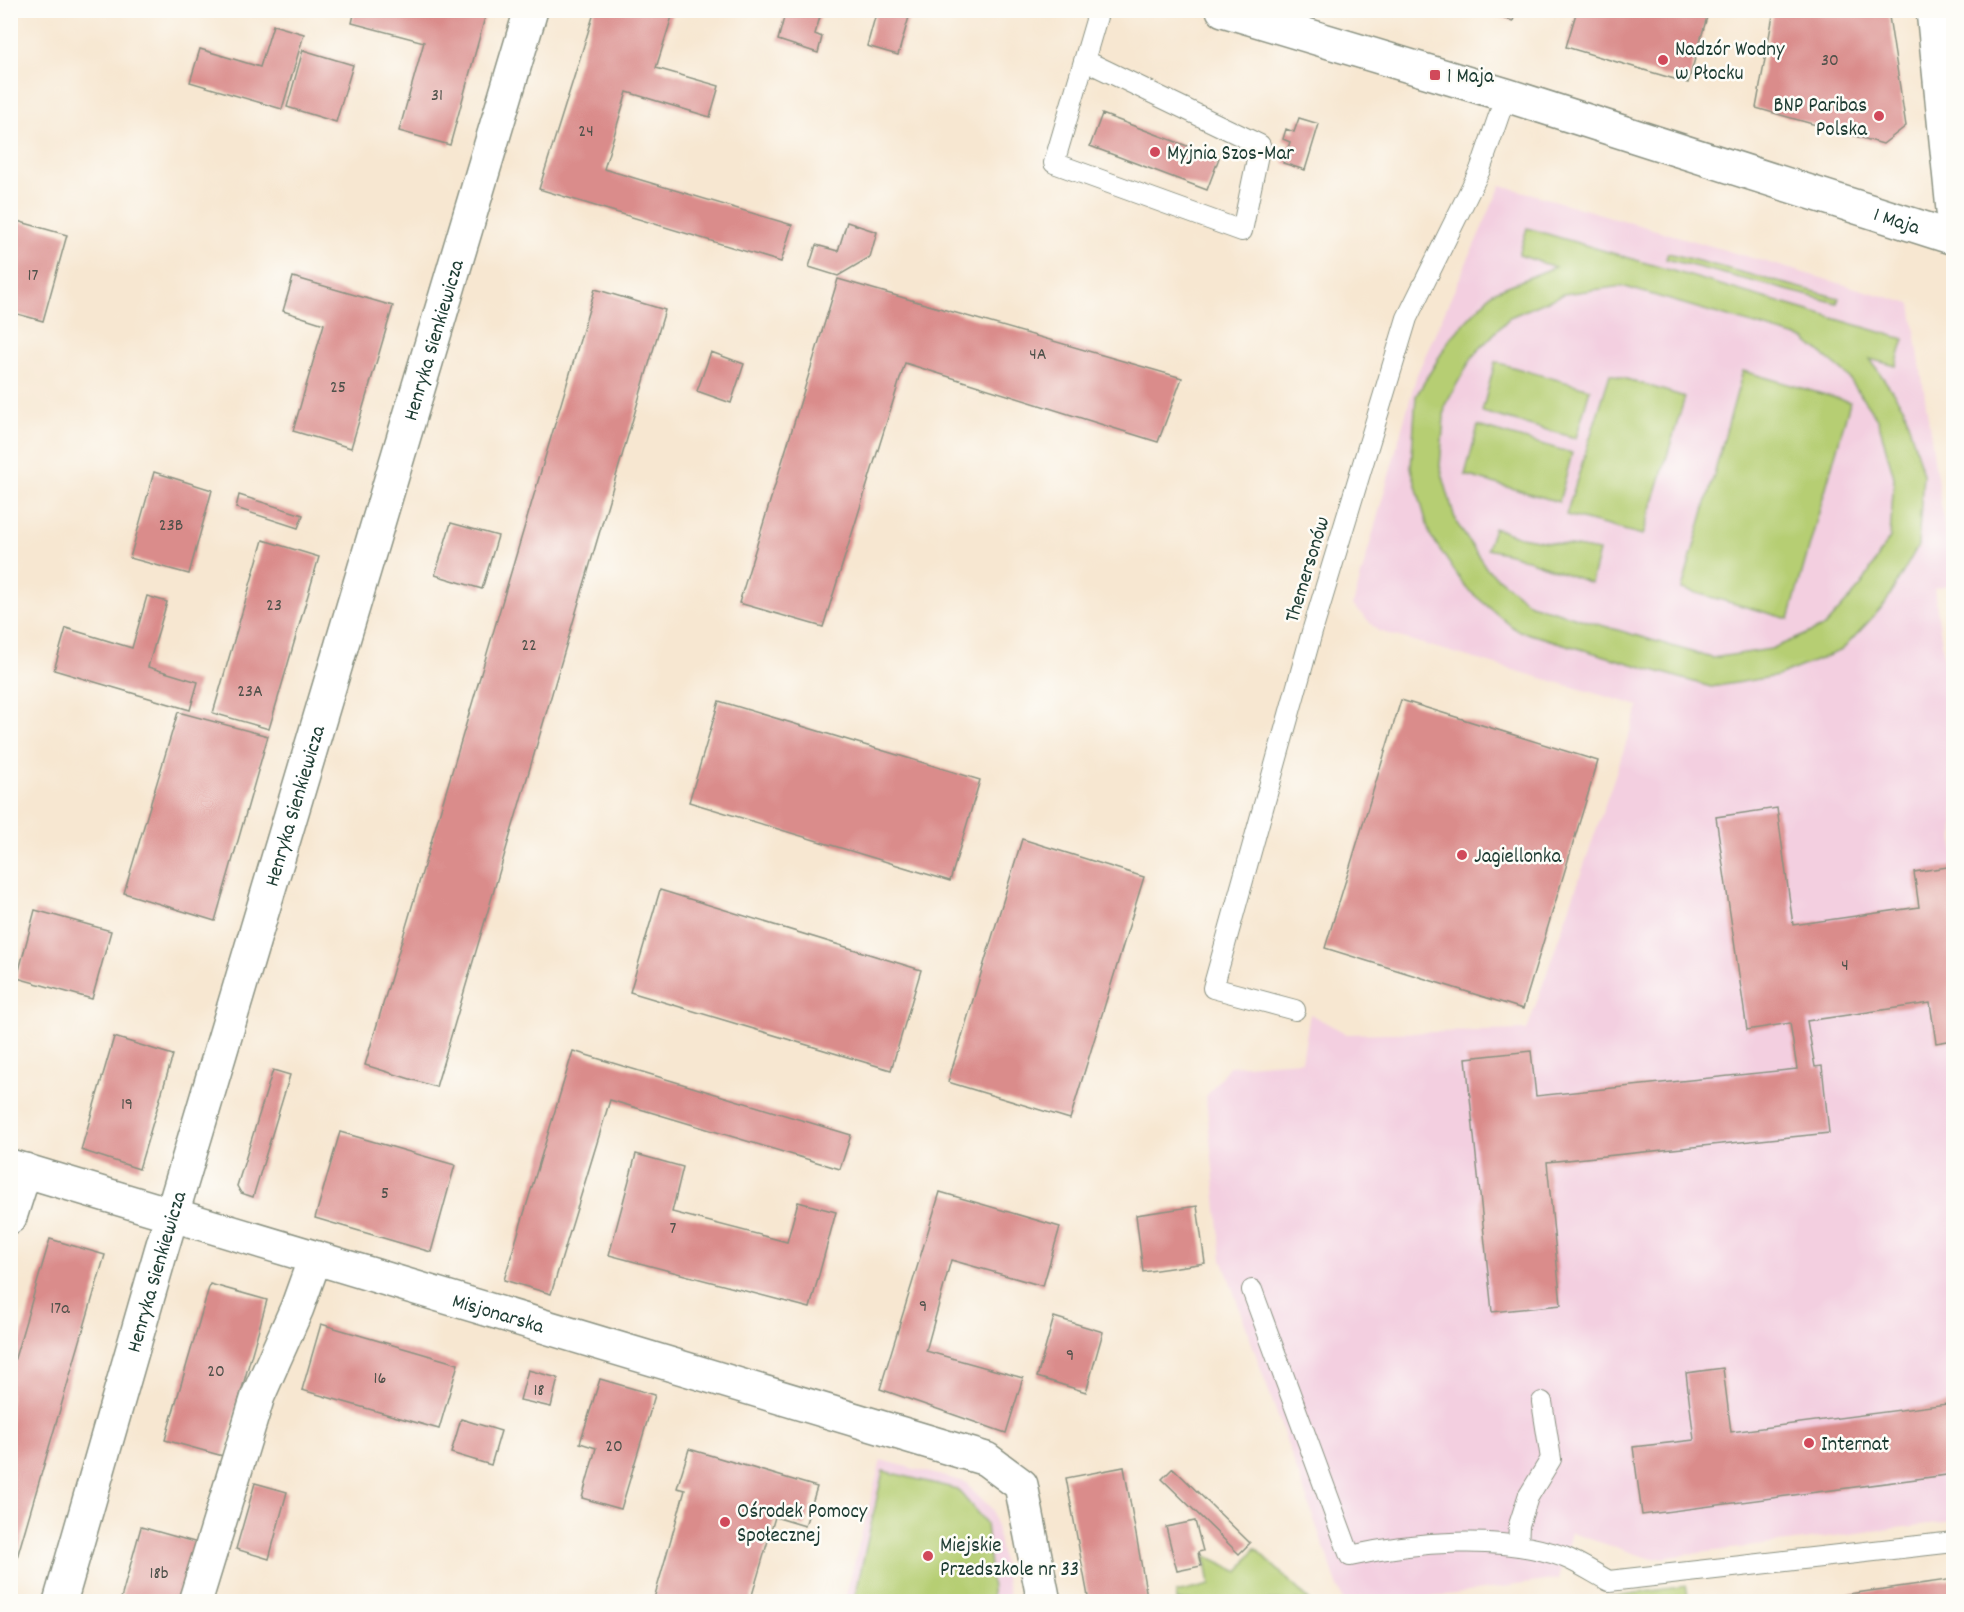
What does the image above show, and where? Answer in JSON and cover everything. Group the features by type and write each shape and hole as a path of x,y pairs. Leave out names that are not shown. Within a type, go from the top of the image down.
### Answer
{"street":[{"name":"Henryka Sienkiewicza","path":"60,1602 172,1214 531,10"},
{"name":"1 Maja","path":"1223,10 1506,96 1953,238"},
{"path":"1934,10 1953,220"},
{"name":"Misjonarska","path":"17,1168 986,1459 1021,1485 1044,1602"},
{"path":"10,1217 17,1168"},
{"path":"195,1602 258,1396 297,1308 315,1258"}],"lane":[{"path":"1086,61 1260,145 1242,231 1054,163 1086,61 1099,10"},
{"name":"Themersonów","path":"1295,1010 1213,988 1312,632 1407,318 1480,170 1506,96"},
{"path":"1252,1290 1350,1556 1446,1543 1518,1546 1564,1557 1609,1581 1953,1542"},
{"path":"1518,1546 1519,1525 1528,1497 1551,1459 1542,1402"}],"shaded area":[{"path":"1501,185 1911,304 1953,584 1934,588 1954,726 1953,1521 1652,1559 1571,1533 1558,1579 1406,1601 1343,1601 1222,1259 1206,1097 1229,1066 1302,1061 1310,1014 1347,1034 1527,1030 1639,706 1378,631 1353,605 1417,374"},
{"name":"Miejskie Przedszkole nr 33","path":"881,1460 965,1482 993,1510 1010,1601 844,1602"}],"green space":[{"path":"1527,228 1904,339 1896,366 1870,359 1904,408 1923,474 1918,546 1885,604 1842,650 1778,676 1711,687 1516,630 1466,588 1430,535 1411,468 1416,396 1450,339 1493,292 1555,267 1519,255","holes":["1622,286 1804,339 1846,374 1878,420 1894,477 1890,537 1861,586 1825,626 1771,649 1712,658 1530,604 1487,569 1456,522 1440,466 1445,405 1473,356 1510,317 1564,294"]},
{"path":"1668,253 1839,298 1837,303 1666,259"},
{"path":"1495,362 1590,389 1576,438 1482,412"},
{"path":"1743,371 1850,402 1789,619 1682,589"},
{"path":"1610,374 1685,397 1643,535 1566,515"},
{"path":"1478,426 1572,453 1559,502 1465,475"},
{"path":"1494,528 1520,537 1599,551 1591,583 1514,555 1487,549"},
{"name":"Miejskie Przedszkole nr 33","path":"883,1471 957,1489 986,1523 993,1601 854,1601"},
{"path":"1255,1548 1310,1601 1177,1601 1176,1593 1210,1585 1205,1555 1239,1572"},
{"path":"1686,1586 1689,1601 1602,1602 1601,1598"}],"building":[{"path":"355,10 487,10 450,145 399,131 424,42 352,23"},
{"path":"595,10 674,10 656,68 719,86 710,117 627,92 604,169 792,225 781,262 539,189"},
{"path":"786,10 822,10 815,34 822,37 818,53 778,40"},
{"path":"877,10 911,10 898,55 867,46"},
{"path":"1478,10 1516,10 1513,21"},
{"path":"1577,10 1709,10 1688,83 1566,47"},
{"path":"1774,10 1888,10 1906,126 1883,144 1756,108"},
{"path":"273,25 304,34 282,109 190,82 200,49 260,67"},
{"path":"303,50 353,65 336,122 287,107"},
{"name":"Myjnia Szos-Mar","path":"1102,114 1219,158 1207,190 1090,146"},
{"path":"1299,118 1319,124 1305,170 1283,163 1290,142 1283,139 1286,129 1294,132"},
{"path":"10,219 67,235 43,321 10,312"},
{"path":"847,222 877,232 870,257 838,276 809,267 816,245 838,251"},
{"path":"293,277 393,306 351,448 293,431 324,324 283,311"},
{"path":"838,279 1182,378 1158,442 905,363 823,627 739,603"},
{"path":"595,289 665,310 436,1087 365,1065"},
{"path":"711,352 744,364 731,403 697,391"},
{"path":"154,472 212,490 189,574 130,558"},
{"path":"239,495 303,515 298,528 236,508"},
{"path":"451,523 498,536 482,589 435,575"},
{"path":"263,540 319,557 269,729 213,713"},
{"path":"147,596 167,602 148,667 198,682 190,710 54,670 66,628 132,648"},
{"name":"Jagiellonka","path":"1401,700 1598,761 1523,1009 1325,948"},
{"path":"719,701 980,780 950,881 689,802"},
{"path":"178,712 268,736 215,921 124,893"},
{"path":"1777,808 1793,925 1919,907 1914,872 1954,866 1954,1040 1936,1043 1930,1003 1807,1021 1815,1067 1822,1066 1829,1133 1547,1162 1561,1305 1492,1312 1466,1058 1531,1051 1536,1096 1797,1069 1790,1023 1747,1030 1716,817"},
{"path":"1022,839 1144,877 1070,1119 948,1082"},
{"path":"660,890 921,970 891,1070 630,992"},
{"path":"35,910 111,931 92,999 17,978"},
{"path":"114,1037 173,1055 139,1169 81,1150"},
{"path":"573,1051 851,1135 840,1169 610,1100 551,1294 504,1280"},
{"path":"273,1070 290,1075 253,1197 241,1193 237,1186"},
{"path":"340,1132 455,1165 431,1252 315,1218"},
{"path":"636,1154 683,1167 672,1212 787,1242 798,1202 836,1212 810,1308 609,1255"},
{"path":"940,1192 1060,1227 1043,1286 951,1260 926,1351 1023,1378 1006,1433 880,1389"},
{"path":"1197,1206 1205,1263 1143,1272 1136,1215"},
{"path":"50,1239 105,1255 11,1578 10,1375"},
{"path":"210,1284 267,1300 223,1456 165,1440"},
{"path":"1054,1317 1103,1332 1086,1392 1037,1377"},
{"path":"321,1324 458,1364 439,1429 302,1390"},
{"name":"Internat","path":"1723,1368 1731,1432 1954,1403 1954,1474 1642,1515 1633,1447 1694,1440 1686,1373"},
{"path":"528,1370 558,1378 551,1407 520,1400"},
{"path":"600,1379 655,1395 621,1509 582,1498 596,1448 580,1443"},
{"path":"461,1419 501,1431 491,1465 451,1453"},
{"name":"Ośrodek Pomocy Społecznej","path":"689,1449 817,1487 805,1526 775,1517 750,1602 653,1602 685,1490 677,1488"},
{"path":"1124,1467 1148,1602 1089,1602 1066,1478"},
{"path":"1173,1468 1250,1543 1239,1554 1162,1479"},
{"path":"255,1483 287,1492 269,1559 236,1549"},
{"path":"1195,1521 1203,1551 1198,1552 1201,1566 1177,1571 1166,1527"},
{"path":"141,1527 198,1543 181,1602 120,1602"},
{"path":"1954,1579 1954,1602 1807,1602 1807,1600"}],"place":[{"name":"Nadzór Wodny w Płocku","path":"1663,60"},
{"name":"1 Maja","path":"1435,75"},
{"name":"BNP Paribas Polska","path":"1879,116"},
{"name":"Myjnia Szos-Mar","path":"1155,152"},
{"name":"Jagiellonka","path":"1462,855"},
{"name":"Internat","path":"1809,1443"},
{"name":"Ośrodek Pomocy Społecznej","path":"725,1522"},
{"name":"Miejskie Przedszkole nr 33","path":"928,1556"}]}
